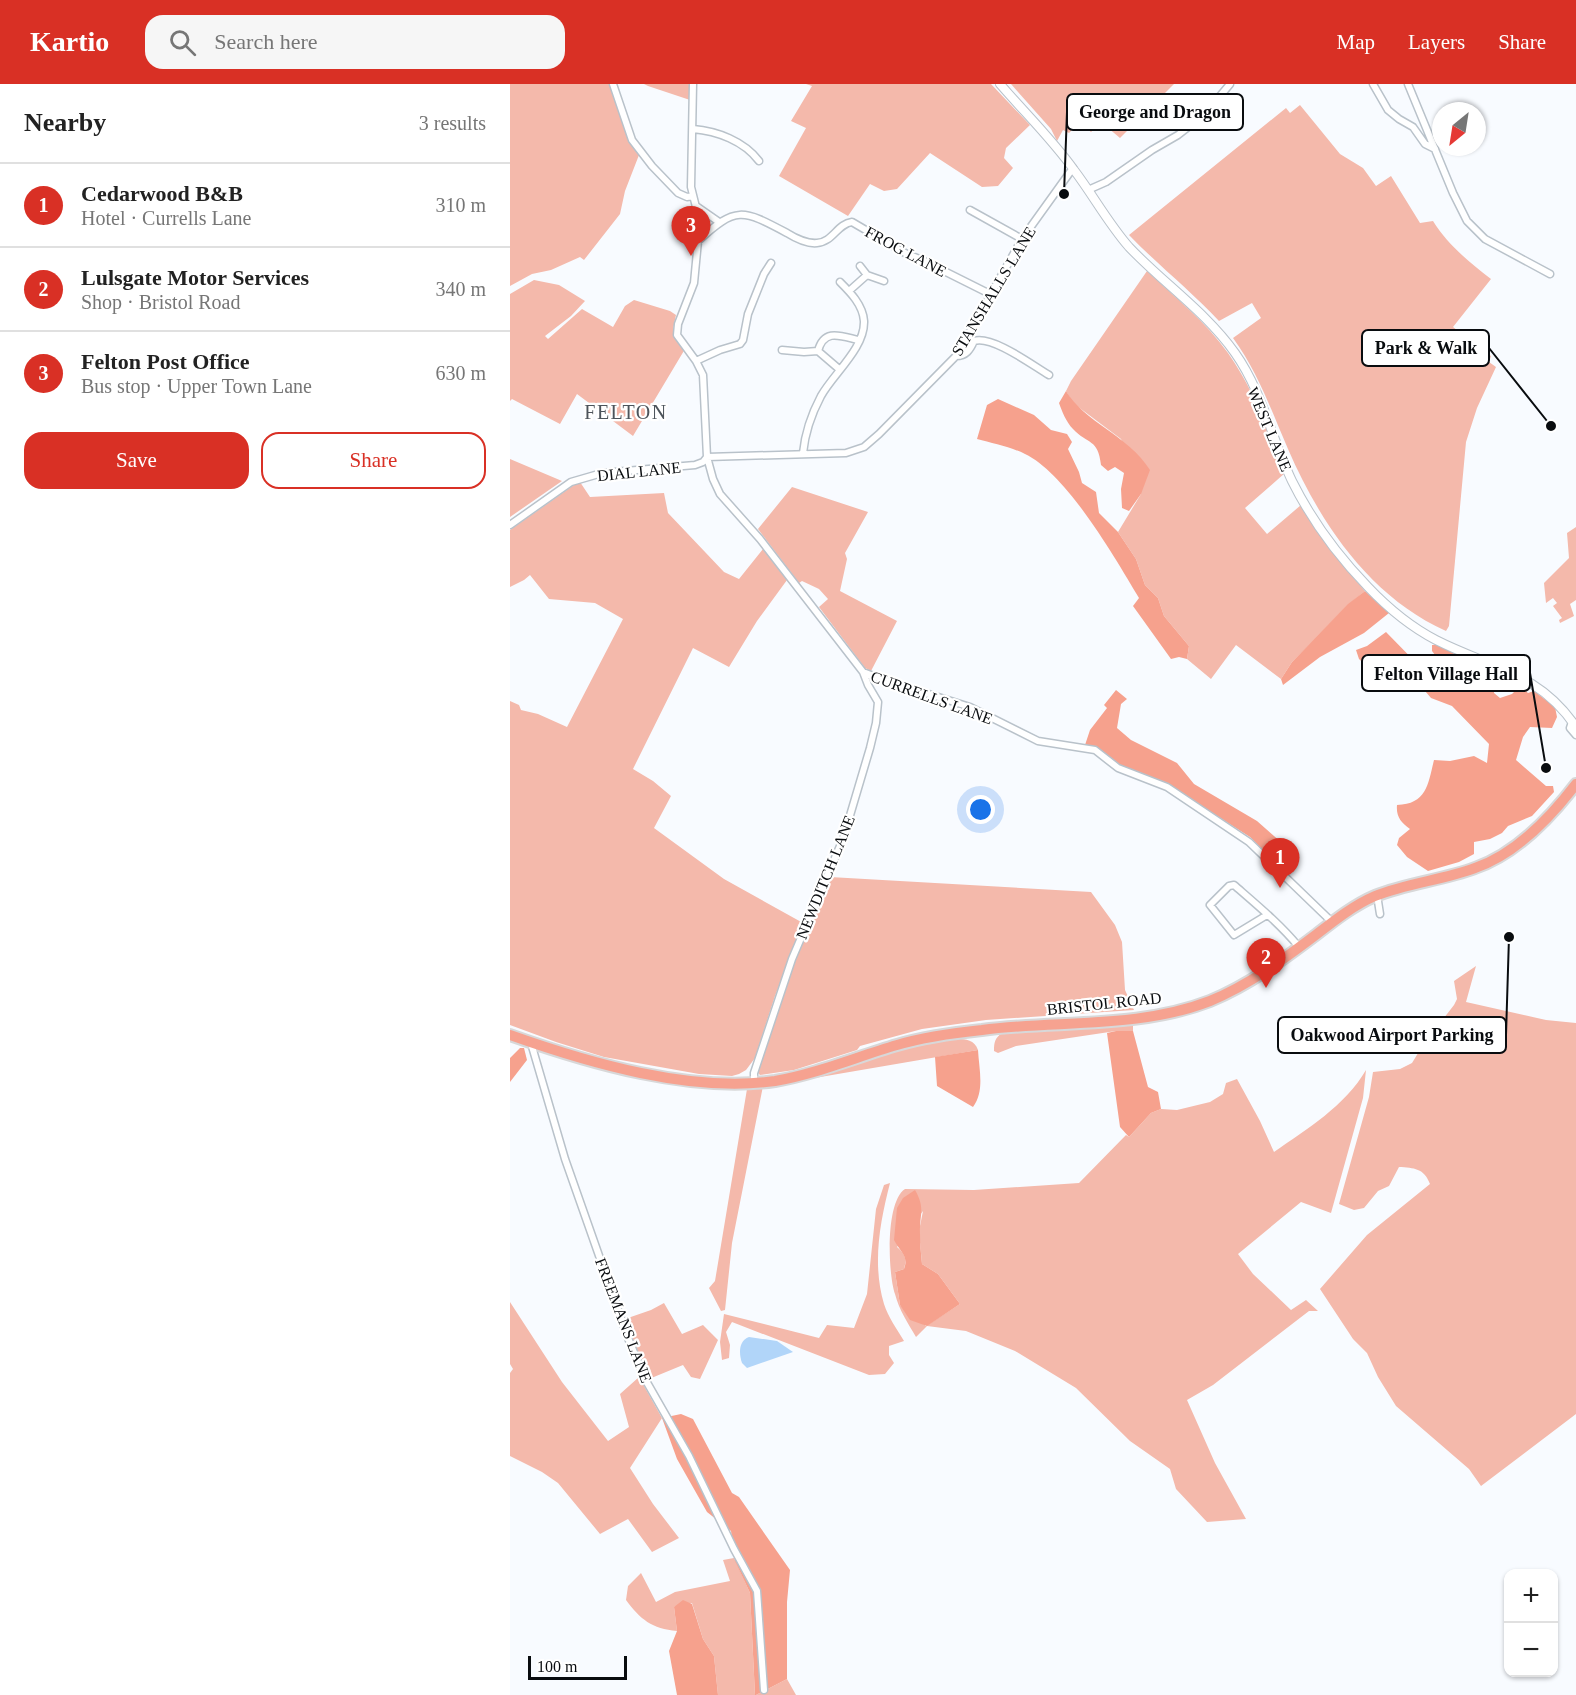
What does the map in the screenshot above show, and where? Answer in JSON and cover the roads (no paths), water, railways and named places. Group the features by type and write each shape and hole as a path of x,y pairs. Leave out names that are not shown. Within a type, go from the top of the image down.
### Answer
{"highway":[{"name":"BRISTOL ROAD","path":"510,1035 594,1063 673,1078 715,1083 754,1083 778,1080 911,1041 1007,1027 1105,1021 1193,1006 1242,986 1332,922 1377,895 1474,868 1496,859 1538,826 1556,809 1576,784"}],"street":[{"path":"613,84 632,140 652,166 678,193 687,197 693,196"},
{"path":"693,84 691,174 698,241 694,283 678,324 677,335 696,361 740,344 743,340 748,314 764,274 771,263"},
{"name":"WEST LANE","path":"1000,84 1073,168 1108,220 1129,246 1152,271 1222,336 1236,354 1264,408 1297,490 1321,528 1353,570 1387,605 1419,630 1451,647 1497,665 1532,683 1558,703 1574,724"},
{"path":"1088,190 1106,182 1178,135 1205,114 1230,84"},
{"path":"1372,84 1388,110 1411,125 1425,144 1432,148"},
{"path":"1408,84 1432,142"},
{"path":"1411,125 1422,119"},
{"path":"693,129 727,137 759,161"},
{"path":"754,155 760,150"},
{"path":"1438,156 1453,193 1473,227 1485,239 1550,274"},
{"name":"STANSHALLS LANE","path":"707,457 846,453 864,447 898,416 956,356 1022,239 1073,168"},
{"path":"696,206 719,222"},
{"path":"970,210 1022,239"},
{"name":"FROG LANE","path":"698,241 719,222 742,214 770,224 794,237 817,243 826,240 845,223 852,222 905,253 990,294"},
{"path":"860,266 867,275 884,281"},
{"path":"849,291 867,275"},
{"path":"803,453 804,440 815,408 839,369 853,354 864,328 864,318 854,297 840,282"},
{"path":"818,351 820,343 825,337 831,335 858,340"},
{"path":"956,356 968,352 974,341 985,340 998,345 1049,375"},
{"path":"782,350 818,351 839,369"},
{"name":"NEWDITCH LANE","path":"696,361 703,375 707,457 720,494 759,539 863,672 878,702 870,748 843,839 788,970 754,1073 754,1083"},
{"name":"DIAL LANE","path":"510,525 571,482 602,473 695,465 704,462 707,457"},
{"name":"CURRELLS LANE","path":"863,672 881,680 970,707 1038,741 1095,750 1118,768 1167,787 1249,842 1332,922"},
{"path":"1574,724 1570,728 1576,735"},
{"path":"1267,915 1234,935 1210,905 1229,886 1234,885 1281,925 1299,947"},
{"path":"1377,895 1380,914"},
{"name":"FREEMANS LANE","path":"531,1043 565,1159 628,1338 645,1378 757,1591 764,1689"}],"water":[{"path":"749,1337 777,1341 793,1352 747,1368 742,1363 740,1352 743,1341"}],"place":[{"name":"George and Dragon","path":"1064,194"},
{"name":"Felton Post Office","path":"691,256"},
{"name":"Park & Walk","path":"1551,426"},
{"name":"Felton Village Hall","path":"1546,768"},
{"name":"Cedarwood B&B","path":"1280,888"},
{"name":"Oakwood Airport Parking","path":"1509,937"},
{"name":"Lulsgate Motor Services","path":"1266,988"}],"district":[{"name":"FELTON","path":"626,412"}]}
